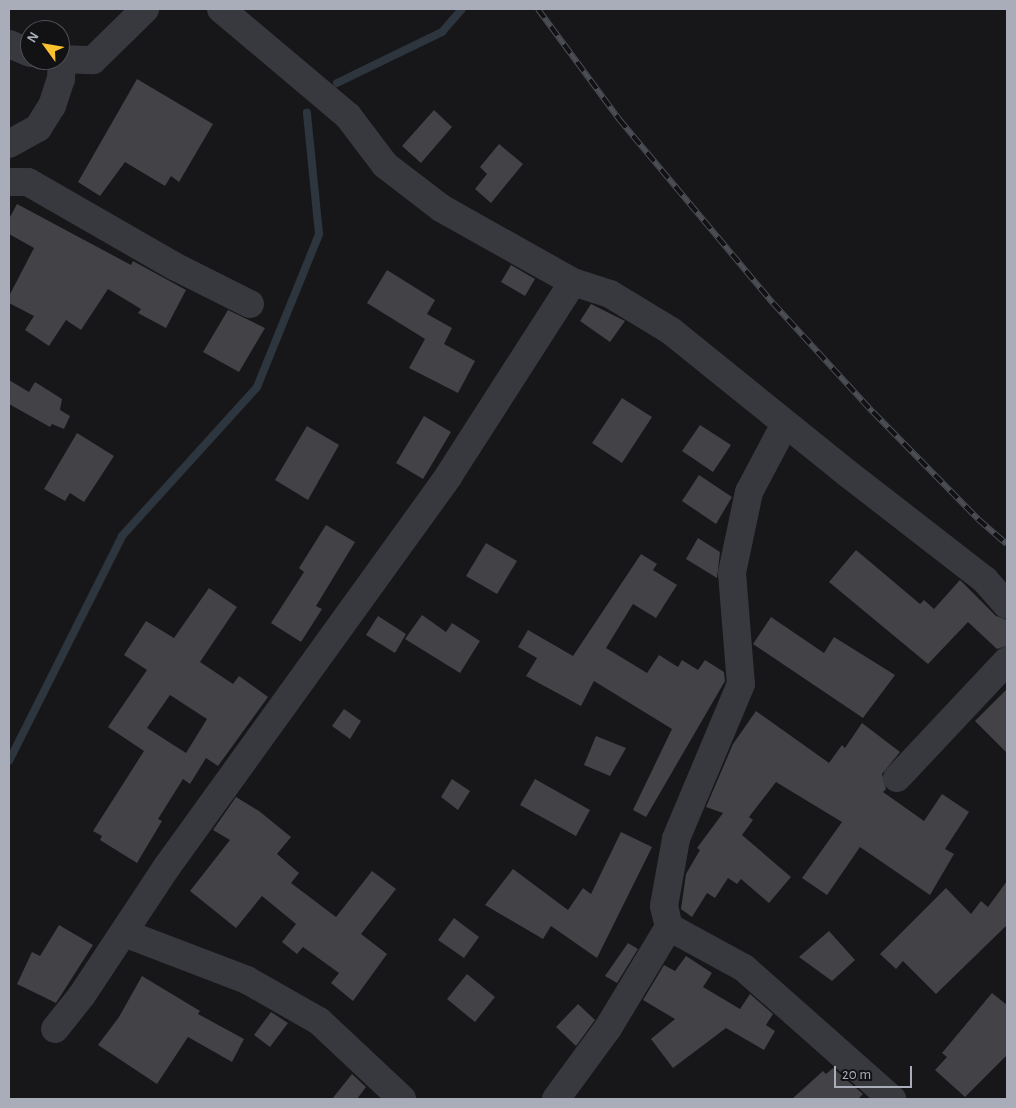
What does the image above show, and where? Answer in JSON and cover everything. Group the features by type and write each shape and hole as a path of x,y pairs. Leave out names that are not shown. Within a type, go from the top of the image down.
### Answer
{"street":[{"path":"70,60 93,60 145,9"},
{"path":"220,9 348,116 385,165 441,208 573,282 610,294 671,331 785,424 985,580 1007,605"},
{"path":"9,144 38,128 52,106 61,79 61,70"},
{"path":"9,182 28,182 190,274 250,304"},
{"path":"54,1029 82,995 166,868 449,475 573,282"},
{"path":"785,424 750,492 732,573 741,684 676,840 664,906 670,927 744,968 892,1099"},
{"path":"897,778 1007,661"},
{"path":"556,1099 608,1028 670,927"},
{"path":"124,933 247,980 319,1021 402,1099"}],"building":[{"path":"137,79 213,124 179,182 171,176 165,186 125,162 100,196 78,182"},
{"path":"434,110 452,127 421,163 402,146"},
{"path":"499,144 523,164 491,203 475,189 487,174 480,167"},
{"path":"17,204 131,265 133,261 186,290 166,328 138,313 141,309 108,289 81,330 66,320 49,346 25,330 34,316 9,303 9,296 34,248 9,234 9,219"},
{"path":"511,265 535,279 525,296 501,282"},
{"path":"387,270 435,300 427,314 452,328 444,344 475,361 458,393 409,368 425,339 367,303"},
{"path":"591,304 625,321 610,342 580,321"},
{"path":"228,310 265,328 239,372 203,352"},
{"path":"9,380 29,392 35,382 62,399 60,410 70,416 64,429 52,424 50,427 9,404"},
{"path":"622,398 652,417 622,463 592,443"},
{"path":"424,416 451,432 423,479 396,463"},
{"path":"700,425 731,445 713,472 682,451"},
{"path":"307,426 339,445 308,500 275,480"},
{"path":"77,433 114,456 84,502 70,493 65,501 44,489"},
{"path":"699,475 732,497 716,524 682,501"},
{"path":"326,525 355,542 316,606 322,609 301,642 271,623 304,572 299,568"},
{"path":"698,538 720,552 717,578 686,559"},
{"path":"486,543 517,561 497,594 466,576"},
{"path":"856,550 920,604 924,600 934,609 960,580 996,616 1007,620 1007,646 997,649 968,622 928,664 829,582"},
{"path":"641,554 657,564 653,570 677,585 656,618 633,604 606,648 647,673 659,655 678,667 682,660 698,670 705,660 724,672 725,681 646,817 633,810 672,729 594,681 581,706 526,676 537,658 518,647 528,630 573,656"},
{"path":"209,588 237,607 200,662 233,684 239,676 268,697 218,766 206,758 190,784 183,779 158,819 162,821 137,863 100,840 102,836 93,831 144,751 108,727 147,670 124,655 146,621 174,638","holes":["170,695 207,719 186,753 147,728"]},
{"path":"422,615 446,632 452,623 480,641 460,673 405,639"},
{"path":"378,616 406,634 395,653 366,635"},
{"path":"771,617 824,653 834,637 895,675 863,718 753,644"},
{"path":"1007,689 1007,753 975,721"},
{"path":"344,709 361,721 350,739 332,726"},
{"path":"756,711 829,763 842,745 845,748 862,723 900,752 882,774 886,789 883,792 924,821 942,794 969,812 945,849 954,854 930,895 860,847 827,895 802,878 842,822 776,782 749,817 753,820 742,835 791,877 769,903 741,879 737,884 728,878 715,898 707,893 692,917 681,909 686,874 700,850 697,848 723,813 706,807 733,744"},
{"path":"596,736 626,748 610,776 584,765"},
{"path":"452,779 470,791 458,810 441,797"},
{"path":"535,779 590,810 576,836 520,805"},
{"path":"236,797 259,811 291,837 277,854 299,873 291,883 336,917 372,871 396,889 361,934 387,954 353,1001 331,983 339,973 303,947 297,954 282,942 296,924 262,896 236,928 190,891 230,840 213,830"},
{"path":"621,832 652,847 597,958 551,926 543,939 485,905 513,869 568,910 583,888 591,894"},
{"path":"1007,881 1007,925 936,994 903,961 896,969 880,954 946,888 971,914 981,901 988,907"},
{"path":"454,918 479,937 464,958 438,940"},
{"path":"59,925 93,945 56,1003 17,984 32,952 40,956"},
{"path":"829,931 855,960 832,981 799,957"},
{"path":"628,943 638,949 617,983 605,976"},
{"path":"686,956 712,973 703,987 740,1009 750,994 773,1014 766,1025 775,1031 764,1050 726,1028 673,1068 651,1039 675,1019 643,1000 664,965 675,971"},
{"path":"467,974 495,997 475,1022 447,999"},
{"path":"142,976 200,1011 198,1014 244,1039 232,1062 188,1037 157,1084 98,1045 119,1017"},
{"path":"992,993 1007,1005 1007,1055 965,1097 935,1070 947,1057 942,1053"},
{"path":"578,1004 595,1020 576,1046 556,1027"},
{"path":"271,1012 288,1023 270,1047 254,1035"},
{"path":"833,1068 863,1094 858,1099 792,1099 823,1071 826,1074"},
{"path":"352,1074 366,1087 357,1099 332,1099"}],"waterway":[{"path":"337,83 442,32 462,9"},
{"path":"9,761 122,536 257,387 319,234 307,113"}],"railway":[{"path":"538,9 619,119 773,303 873,412 978,519 1007,544"}]}
